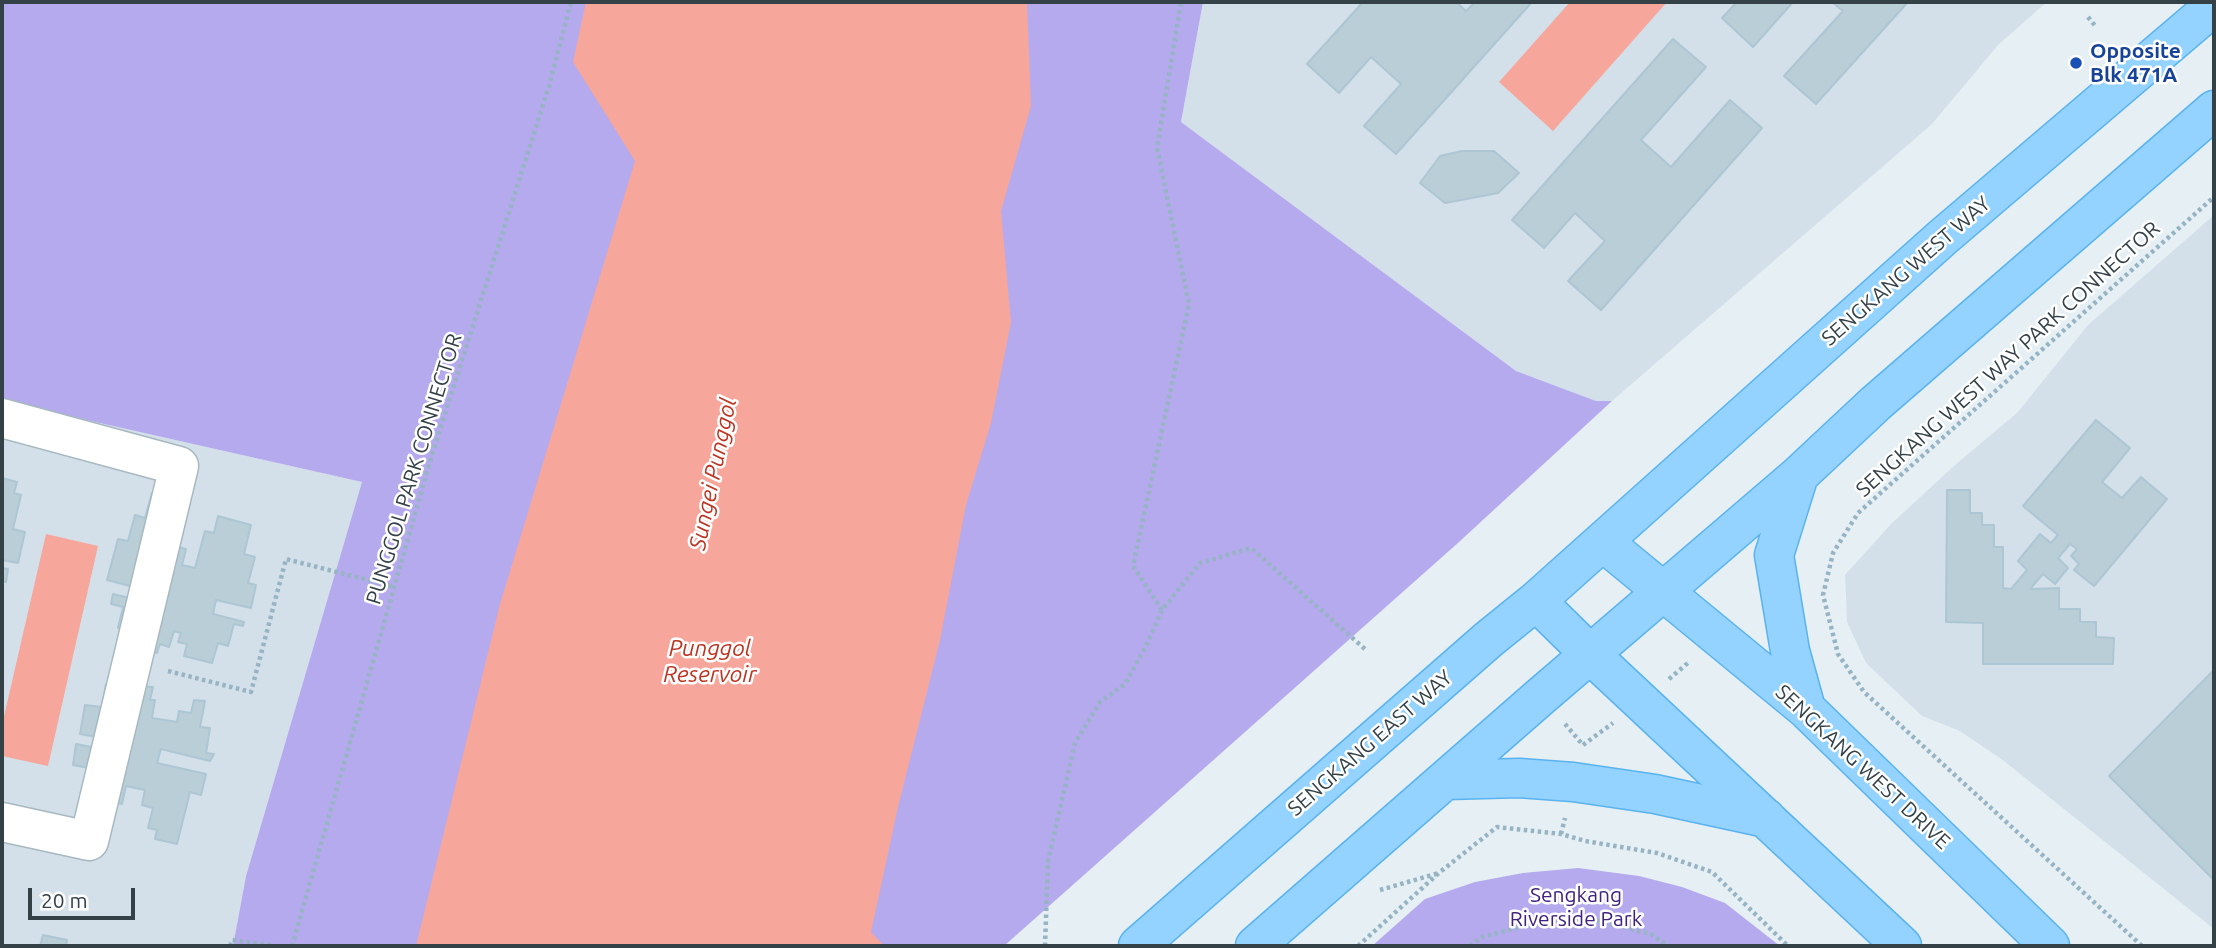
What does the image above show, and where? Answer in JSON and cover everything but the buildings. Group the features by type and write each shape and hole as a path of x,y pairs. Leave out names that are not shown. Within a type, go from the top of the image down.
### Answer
{"main road":[{"name":"SENGKANG WEST WAY","path":"1603,542 1943,237 2214,6"},
{"path":"1255,946 1800,475 1876,403 2214,110"},
{"path":"1800,475 1774,555 1790,652 1806,709"},
{"name":"SENGKANG WEST DRIVE","path":"1603,542 1806,709 2050,946"},
{"name":"SENGKANG EAST WAY","path":"1138,946 1603,542"},
{"path":"1536,601 1902,946"},
{"path":"1434,790 1519,778 1573,782 1655,794 1767,818"}],"lane":[{"path":"2,418 179,466 89,841 2,822"}],"path":[{"name":"PUNGGOL PARK CONNECTOR","path":"292,946 431,458 549,86 571,2"},
{"path":"1162,610 1133,566 1189,304 1157,148 1181,2"},
{"path":"2088,17 2096,27"},
{"name":"SENGKANG WEST WAY PARK CONNECTOR","path":"2142,946 1864,692 1838,654 1823,595 1833,553 1858,513 2214,197"},
{"path":"1045,946 1048,861 1075,743 1100,702 1125,684 1162,610 1200,563 1251,548 1366,650"},
{"path":"157,668 251,692 286,559 395,587"},
{"path":"1560,718 1583,745"},
{"path":"1359,946 1440,872 1497,827 1561,834 1585,841 1657,853 1712,872 1788,946"},
{"path":"1374,894 1382,888 1440,872"},
{"path":"1469,946 1482,937 1570,914 1651,934 1668,946"},
{"path":"230,946 232,940 276,946"}],"shaded area":[{"path":"1203,2 2047,2 1998,45 1932,124 1612,401 1596,401 1516,371 1181,122"},
{"path":"2214,215 2214,929 2004,761 1960,731 1922,716 1866,663 1847,622 1845,575 1892,523 2017,413 2088,325"},
{"path":"2,401 362,482 246,876 233,946 2,946"}],"green space":[{"path":"2,2 1203,2 1181,122 1516,371 1596,401 1612,401 1459,542 1004,946 233,946 246,876 362,482 2,401"},
{"name":"Sengkang Riverside Park","path":"1578,868 1639,876 1682,887 1725,903 1780,946 1372,946 1425,899 1475,882 1523,873"}],"water":[{"name":"Punggol Reservoir","path":"586,2 1027,2 1031,106 1001,211 1011,322 991,423 966,505 940,640 898,807 871,932 884,946 416,946 500,604 635,161 573,62"},
{"path":"1570,2 1667,2 1553,131 1499,82"},
{"path":"46,534 98,546 48,766 2,756 2,725"}],"place":[{"name":"Opposite Blk 471A","path":"2076,63"}],"water label":[{"name":"Sungei Punggol","path":"713,474"}]}
